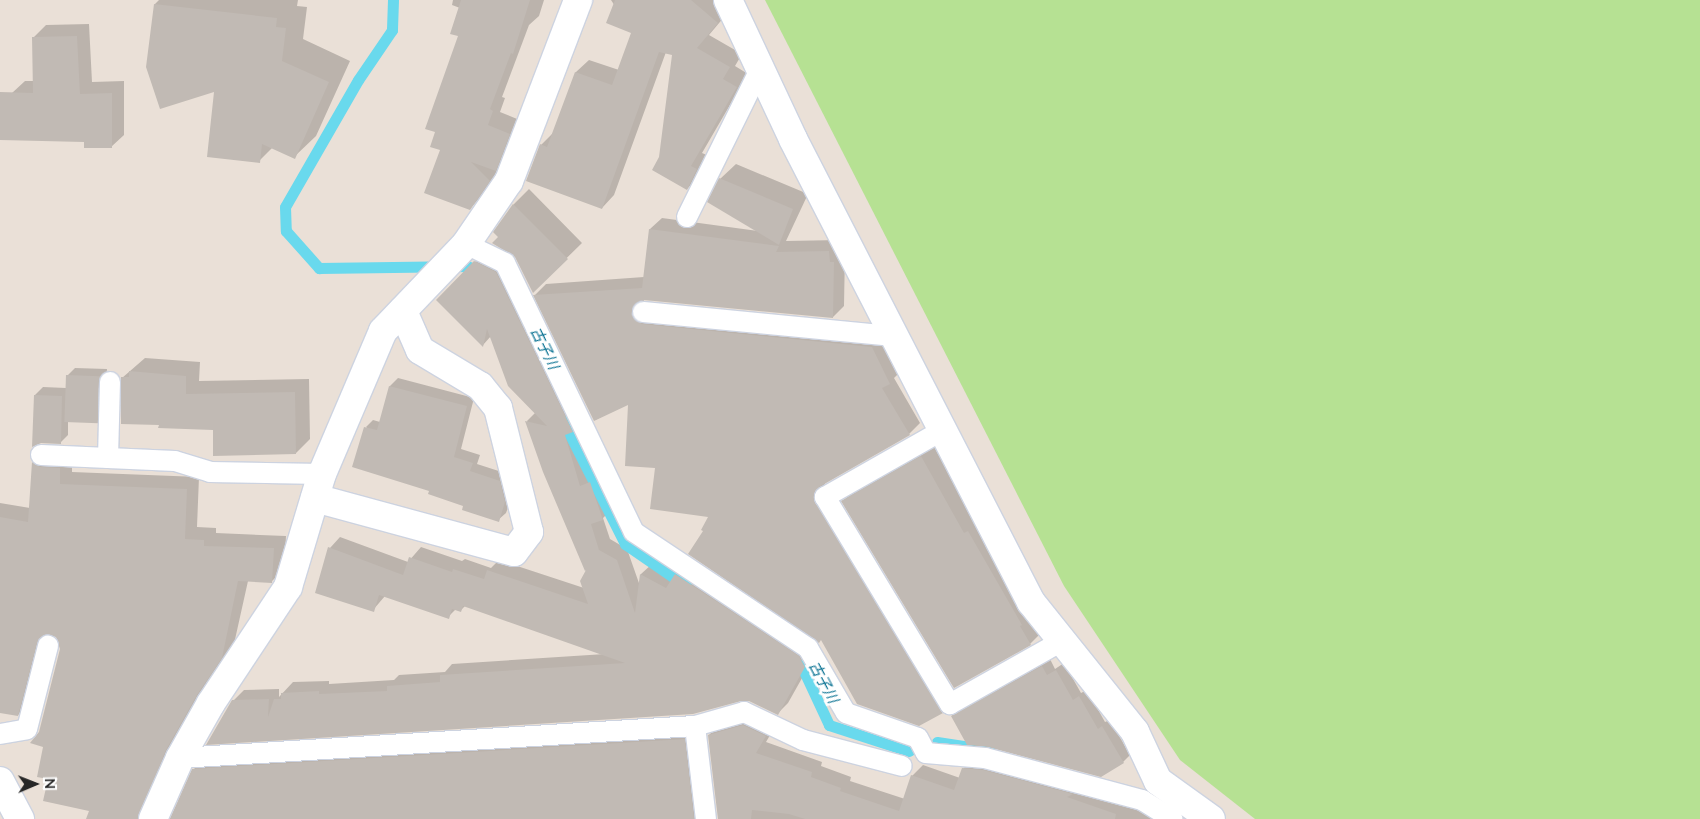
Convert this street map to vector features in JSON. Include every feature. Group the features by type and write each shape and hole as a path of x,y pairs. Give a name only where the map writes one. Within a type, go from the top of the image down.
{"street":[{"path":"153,819 180,758 211,703 288,586 318,486 383,331 466,244 508,181 578,0"},
{"path":"728,0 794,139 1031,602 1134,732 1158,781 1210,819"},
{"path":"318,486 514,552 529,532 498,408 480,386 420,350 402,311"},
{"path":"0,781 20,819"}],"lane":[{"path":"687,217 760,69"},
{"path":"466,244 505,263 634,532 808,648 846,713 918,738 926,753 985,758 1041,772 1142,800 1172,819"},
{"path":"643,312 894,336"},
{"path":"108,458 110,382"},
{"path":"943,430 825,497 950,704 1062,640"},
{"path":"41,455 175,461 210,472 318,486"},
{"path":"0,734 27,728 48,646"},
{"path":"180,758 695,726 744,712 803,740 902,766"},
{"path":"695,726 706,819"}],"green space":[{"path":"765,0 1700,0 1700,819 1255,819 1180,760 1064,586"}],"building":[{"path":"461,0 530,0 513,54 511,53 490,109 493,111 488,125 510,134 496,171 471,162 490,181 470,210 424,193 440,150 430,147 435,132 425,129 458,36 450,34"},
{"path":"615,0 691,0 718,23 697,48 730,67 723,79 737,87 691,166 697,169 687,190 652,170 659,157 672,55 659,52 602,209 526,181 540,144 547,147 575,72 612,85 631,33 606,23"},
{"path":"154,4 277,18 276,27 286,28 282,61 329,82 295,159 262,144 260,163 207,157 214,92 160,109 146,67"},
{"path":"77,36 80,94 112,93 112,148 84,148 84,142 0,140 0,92 33,93 32,37"},
{"path":"719,178 793,209 779,245 707,202"},
{"path":"513,204 568,259 533,293 515,257 492,243 498,237 493,232"},
{"path":"649,229 779,246 776,252 829,251 830,262 834,262 833,318 644,300 634,305 632,316 642,324 872,347 890,384 882,388 910,435 819,487 813,498 943,713 919,726 857,704 821,640 819,643 688,554 703,531 701,530 708,517 650,509 655,468 625,466 628,405 594,421 533,295 642,288"},
{"path":"474,261 496,272 573,432 565,435 580,486 590,482 603,520 591,524 599,550 617,560 635,613 640,574 666,588 675,574 799,656 805,667 778,715 749,701 741,701 693,714 206,745 232,700 269,699 268,717 274,699 281,699 281,693 319,691 319,694 387,691 387,686 440,682 440,675 625,663 463,606 461,612 452,609 449,619 379,595 374,612 315,593 328,547 403,575 409,557 452,572 453,569 484,579 487,570 588,604 580,581 586,570 543,472 525,421 547,426 508,386 487,329 483,347 436,300"},
{"path":"129,371 186,376 186,394 295,392 296,454 213,456 213,430 158,428 159,425 121,424 121,377 129,377"},
{"path":"66,375 100,376 98,423 64,422"},
{"path":"389,386 467,406 454,457 473,463 470,471 500,481 505,502 499,522 462,510 463,506 428,494 429,491 352,467 364,427 377,430"},
{"path":"34,395 62,396 61,444 41,443 32,447"},
{"path":"921,456 964,533 968,531 1022,625 1020,626 1031,645 954,688 841,501"},
{"path":"32,462 40,467 60,468 60,484 187,489 185,539 204,540 204,546 274,548 272,583 238,581 222,658 197,695 166,750 138,819 86,819 89,811 43,801 48,779 37,777 43,747 30,743 39,732 60,649 56,637 44,635 37,643 18,716 0,713 0,517 28,522"},
{"path":"1042,666 1047,675 1056,670 1073,700 1079,696 1098,729 1102,726 1124,763 1101,777 988,747 967,745 951,716"},
{"path":"743,725 766,736 756,753 812,772 811,777 841,788 840,791 899,811 911,775 954,790 962,768 983,770 1073,794 1067,797 1116,814 1115,819 805,819 789,814 752,810 751,819 718,819 708,735"},
{"path":"685,739 694,819 170,819 192,769"}],"waterway":[{"name":"古子川","path":"393,0 392,30 358,80 285,207 286,231 319,268 467,266 482,273"},
{"name":"古子川","path":"563,421 625,544 686,586"},
{"name":"古子川","path":"793,661 802,667 829,725 909,751"},
{"name":"古子川","path":"937,742 989,750"}]}
